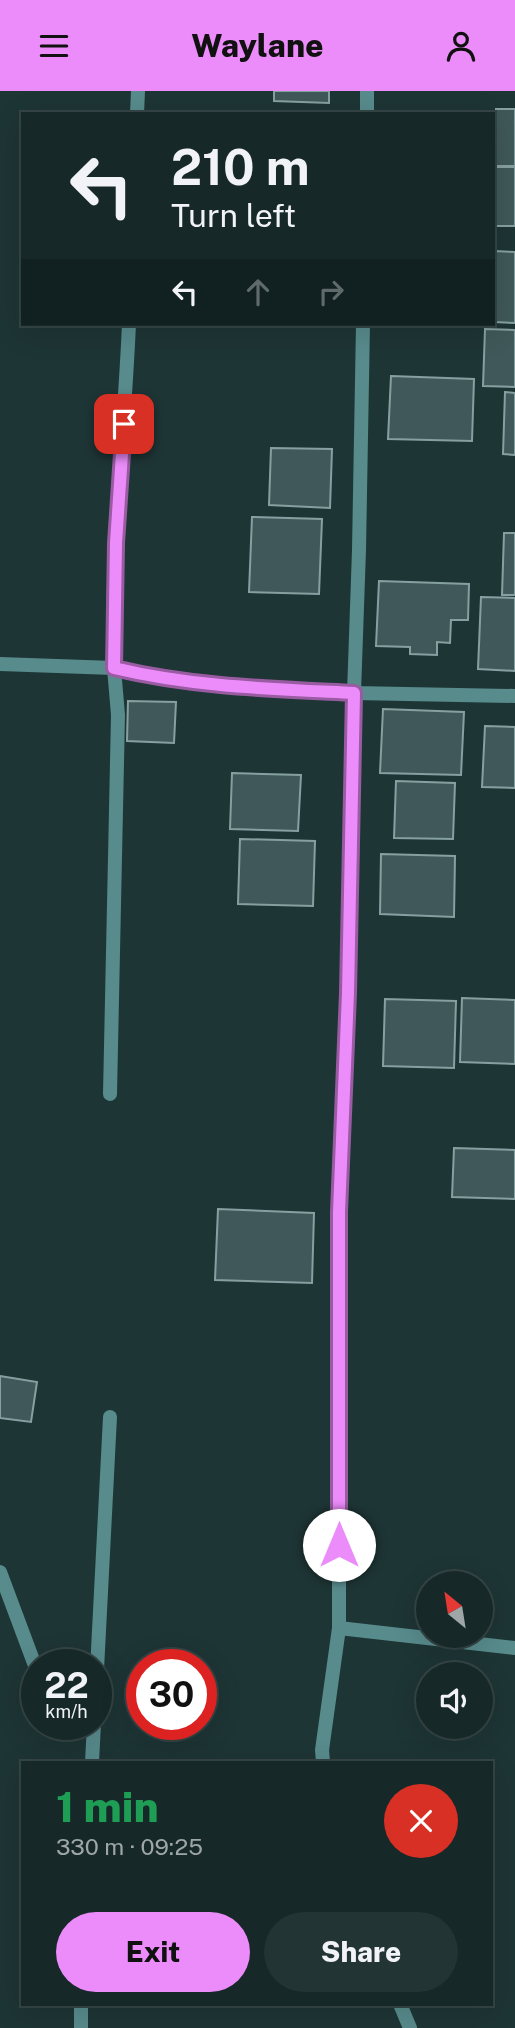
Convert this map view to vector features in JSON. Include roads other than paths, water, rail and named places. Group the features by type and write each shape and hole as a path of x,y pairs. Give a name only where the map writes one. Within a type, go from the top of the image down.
{"street":[{"path":"137,112 138,91"},
{"path":"367,91 367,112"},
{"path":"110,1094 118,715 114,668 116,543 129,326"},
{"path":"323,1761 322,1750 339,1628 339,1212 348,993 363,326"},
{"path":"0,664 114,668 147,676 230,687 515,696"},
{"path":"98,1649 110,1417"},
{"path":"0,1572 29,1649"},
{"path":"339,1628 515,1648"},
{"path":"93,1761 94,1740"},
{"path":"81,2006 81,2028"},
{"path":"401,2006 410,2028"}]}
